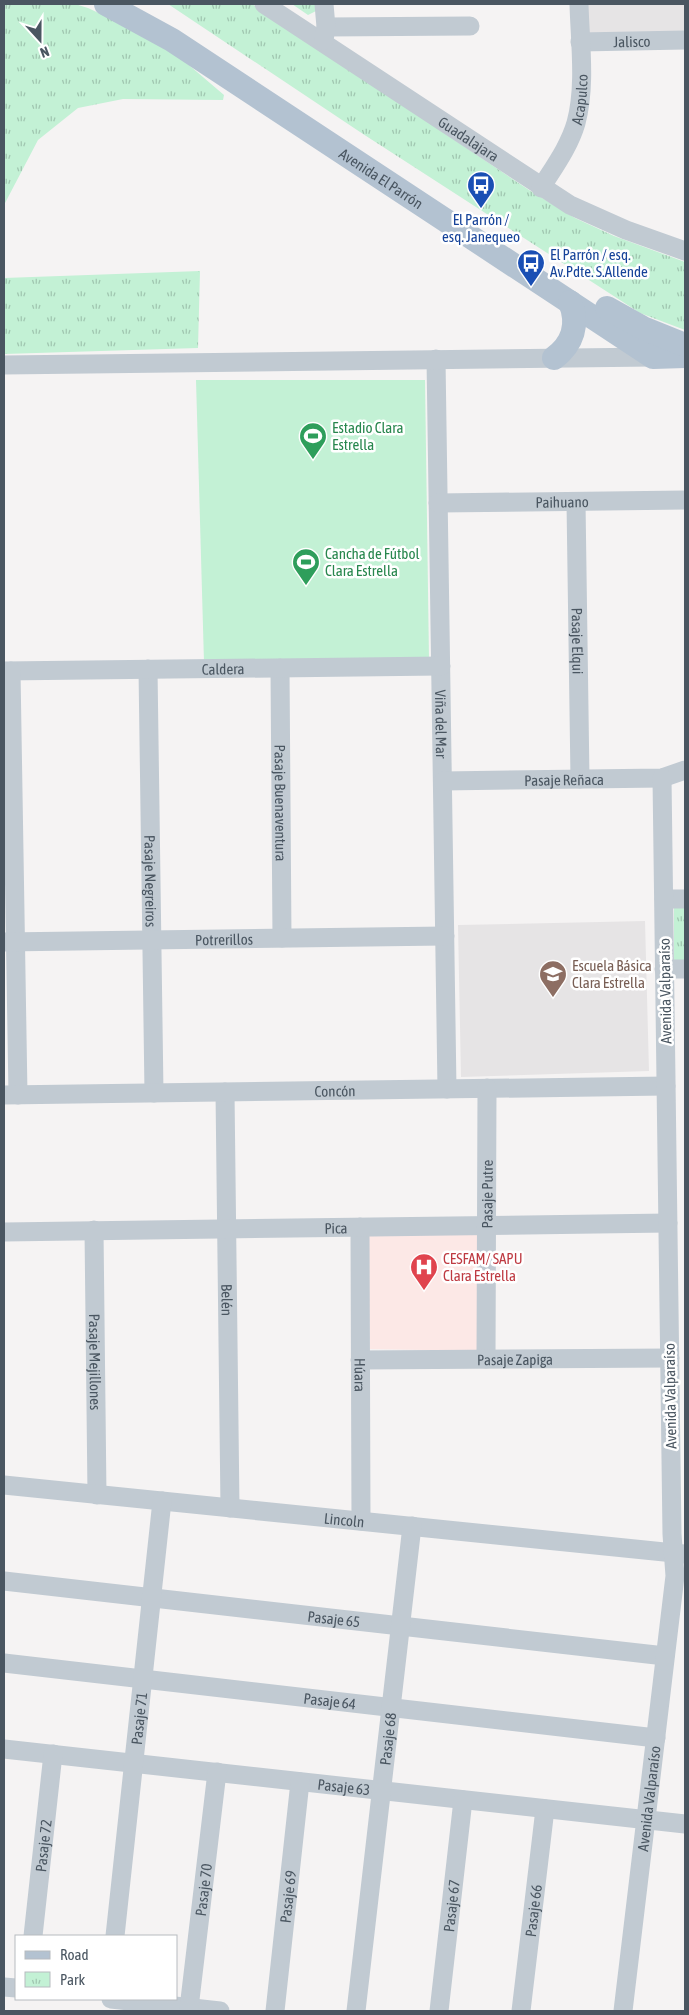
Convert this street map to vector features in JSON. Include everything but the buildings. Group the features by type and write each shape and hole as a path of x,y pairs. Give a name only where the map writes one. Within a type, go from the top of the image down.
{"main road":[{"name":"Avenida El Parrón","path":"106,4 172,40 653,357"},
{"name":"Avenida El Parrón","path":"141,4 179,26 610,310 643,328 685,345"},
{"path":"554,358 566,348 573,335 575,317 570,302"},
{"path":"653,357 685,356"}],"street":[{"name":"Guadalajara","path":"264,4 325,35 541,188 593,216 685,251"},
{"path":"324,4 325,35 470,26"},
{"name":"Acapulco","path":"541,188 566,146 575,124 580,99 579,4"},
{"name":"Jalisco","path":"580,42 685,40"},
{"path":"4,365 653,357"},
{"name":"Viña del Mar","path":"436,359 447,1089"},
{"name":"Paihuano","path":"438,503 685,500"},
{"name":"Pasaje Elqui","path":"576,502 580,779"},
{"name":"Caldera","path":"7,671 441,666"},
{"name":"Pasaje Buenaventura","path":"280,668 282,938"},
{"name":"Pasaje Negreiros","path":"148,669 154,1093"},
{"path":"7,671 11,1095"},
{"name":"Pasaje Reñaca","path":"442,781 662,778 685,770"},
{"name":"Avenida Valparaíso","path":"623,2011 679,1553 670,1358 674,1231 666,1086 662,778"},
{"path":"664,899 685,898"},
{"name":"Potrerillos","path":"9,942 445,936"},
{"path":"664,969 685,968"},
{"name":"Concón","path":"11,1095 666,1086"},
{"name":"Pasaje Putre","path":"486,1359 487,1088"},
{"name":"Belén","path":"226,1092 230,1508"},
{"name":"Pica","path":"4,1232 487,1225 674,1231"},
{"name":"Húara","path":"360,1227 361,1521"},
{"name":"Pasaje Mejillones","path":"94,1230 97,1495"},
{"name":"Pasaje Zapiga","path":"360,1360 670,1358"},
{"name":"Lincoln","path":"4,1485 679,1553"},
{"name":"Pasaje 71","path":"115,1935 162,1501"},
{"name":"Pasaje 68","path":"356,2011 412,1526"},
{"name":"Pasaje 65","path":"4,1581 666,1656"},
{"name":"Pasaje 64","path":"4,1663 656,1738"},
{"name":"Pasaje 63","path":"4,1749 685,1824"},
{"name":"Pasaje 72","path":"33,1935 53,1754"},
{"name":"Pasaje 70","path":"189,2008 217,1772"},
{"name":"Pasaje 69","path":"275,2011 300,1782"},
{"name":"Pasaje 67","path":"439,2011 463,1800"},
{"name":"Pasaje 66","path":"521,2011 545,1809"},
{"path":"120,2000 220,2011"}],"shaded area":[{"path":"587,4 685,4 685,35 588,36"},
{"name":"Escuela Básica Clara Estrella","path":"645,921 649,1071 461,1077 458,925"},
{"name":"CESFAM/ SAPU Clara Estrella","path":"479,1232 479,1351 370,1349 367,1233"}],"green space":[{"path":"4,4 75,4 88,8 137,31 183,60 224,95 223,100 123,99 78,108 38,140 4,205"},
{"path":"168,4 252,4 529,190 575,218 614,236 685,262 685,330 640,313 363,134"},
{"path":"292,4 318,4 318,10 308,15"},
{"path":"200,271 198,348 4,354 4,278"},
{"name":"Estadio Clara Estrella","path":"196,380 425,380 429,659 204,662"},
{"path":"674,904 685,904 685,960 674,960"}],"place":[{"name":"El Parrón / esq. Janequeo","path":"481,209"},
{"name":"El Parrón / esq. Av.Pdte. S.Allende","path":"531,287"},
{"name":"Estadio Clara Estrella","path":"313,460"},
{"name":"Cancha de Fútbol Clara Estrella","path":"306,586"},
{"name":"Escuela Básica Clara Estrella","path":"553,998"},
{"name":"CESFAM/ SAPU Clara Estrella","path":"424,1291"}]}
